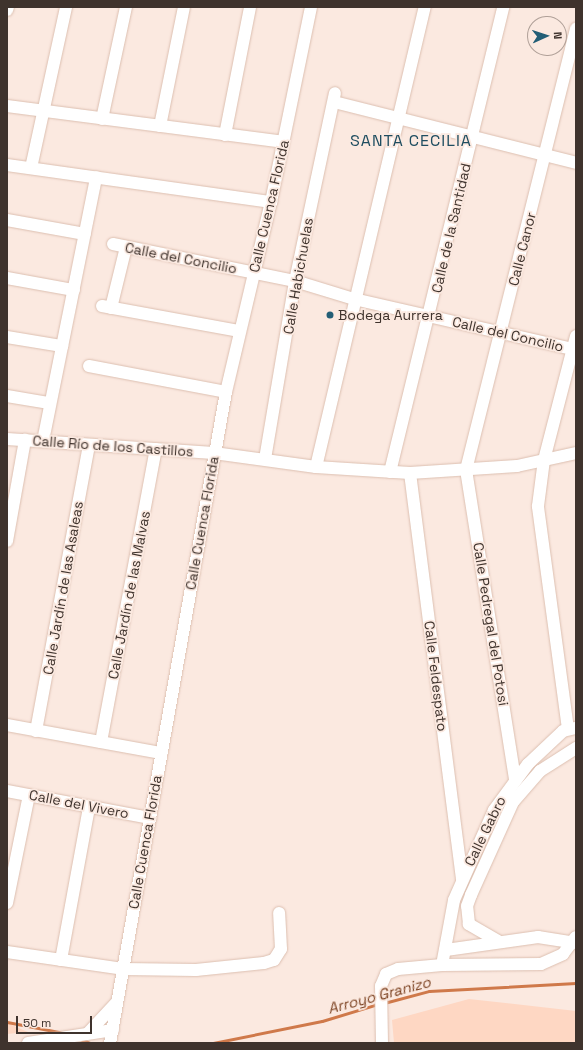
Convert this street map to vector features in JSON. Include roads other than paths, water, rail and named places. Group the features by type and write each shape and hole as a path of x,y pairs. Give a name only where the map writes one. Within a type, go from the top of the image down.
{"street":[{"path":"31,168 42,111 66,7"},
{"path":"102,119 126,7"},
{"path":"160,126 184,7"},
{"path":"225,136 250,7"},
{"name":"Calle Cuenca Florida","path":"111,1038 214,453 226,392 271,202 311,7"},
{"path":"316,467 354,299 425,7"},
{"name":"Calle de la Santidad","path":"390,472 430,316 503,7"},
{"name":"Calle Canor","path":"466,470 576,29"},
{"name":"Calle Habichuelas","path":"265,459 295,281 335,97 397,118"},
{"path":"7,106 225,136 284,142"},
{"path":"397,118 576,163"},
{"path":"7,165 271,202"},
{"path":"43,441 49,403 74,290 96,177"},
{"path":"7,220 85,234"},
{"name":"Calle del Concilio","path":"113,244 295,281 354,299 501,334 574,349"},
{"path":"126,247 107,307 240,331"},
{"path":"7,278 74,290"},
{"path":"572,728 540,530 538,506 544,460 574,349 576,336"},
{"path":"7,337 62,346"},
{"path":"89,366 226,392"},
{"path":"7,396 49,403"},
{"name":"Calle Río de los Castillos","path":"7,439 89,446 214,453 316,467 410,473 466,470 544,460 576,453"},
{"path":"7,541 25,440"},
{"name":"Calle Jardín de las Asaleas","path":"36,731 89,446"},
{"name":"Calle Jardín de las Malvas","path":"101,742 156,449"},
{"name":"Calle Pedregal del Potosi","path":"466,470 515,779"},
{"name":"Calle Feldespato","path":"410,473 462,880"},
{"path":"7,725 161,753"},
{"name":"Calle Gabro","path":"442,965 446,950 454,900 494,810 515,779 572,728"},
{"name":"Calle Gabro","path":"498,941 469,924 467,906 471,895 513,802 540,771 576,748"},
{"name":"Calle del Vivero","path":"7,791 150,818"},
{"path":"7,902 29,795"},
{"path":"61,960 89,807"},
{"path":"7,952 123,969 196,970 274,960 281,949 279,913"},
{"path":"446,950 498,941 538,937 575,941"},
{"path":"382,1043 381,986 383,977 393,971 442,965 541,964 555,960 575,941"},
{"path":"84,1033 118,1002"},
{"path":"28,1043 84,1033 111,1038"}],"waterway":[{"name":"Arroyo Granizo","path":"384,1003 429,991 576,983"},
{"name":"Arroyo Granizo","path":"213,1043 322,1021 378,1004"},
{"name":"Arroyo Granizo","path":"7,1022 64,1033"},
{"name":"Arroyo Granizo","path":"80,1039 90,1043"}],"place":[{"name":"Bodega Aurrera","path":"330,315"}],"district":[{"name":"SANTA CECILIA","path":"411,141"}]}
